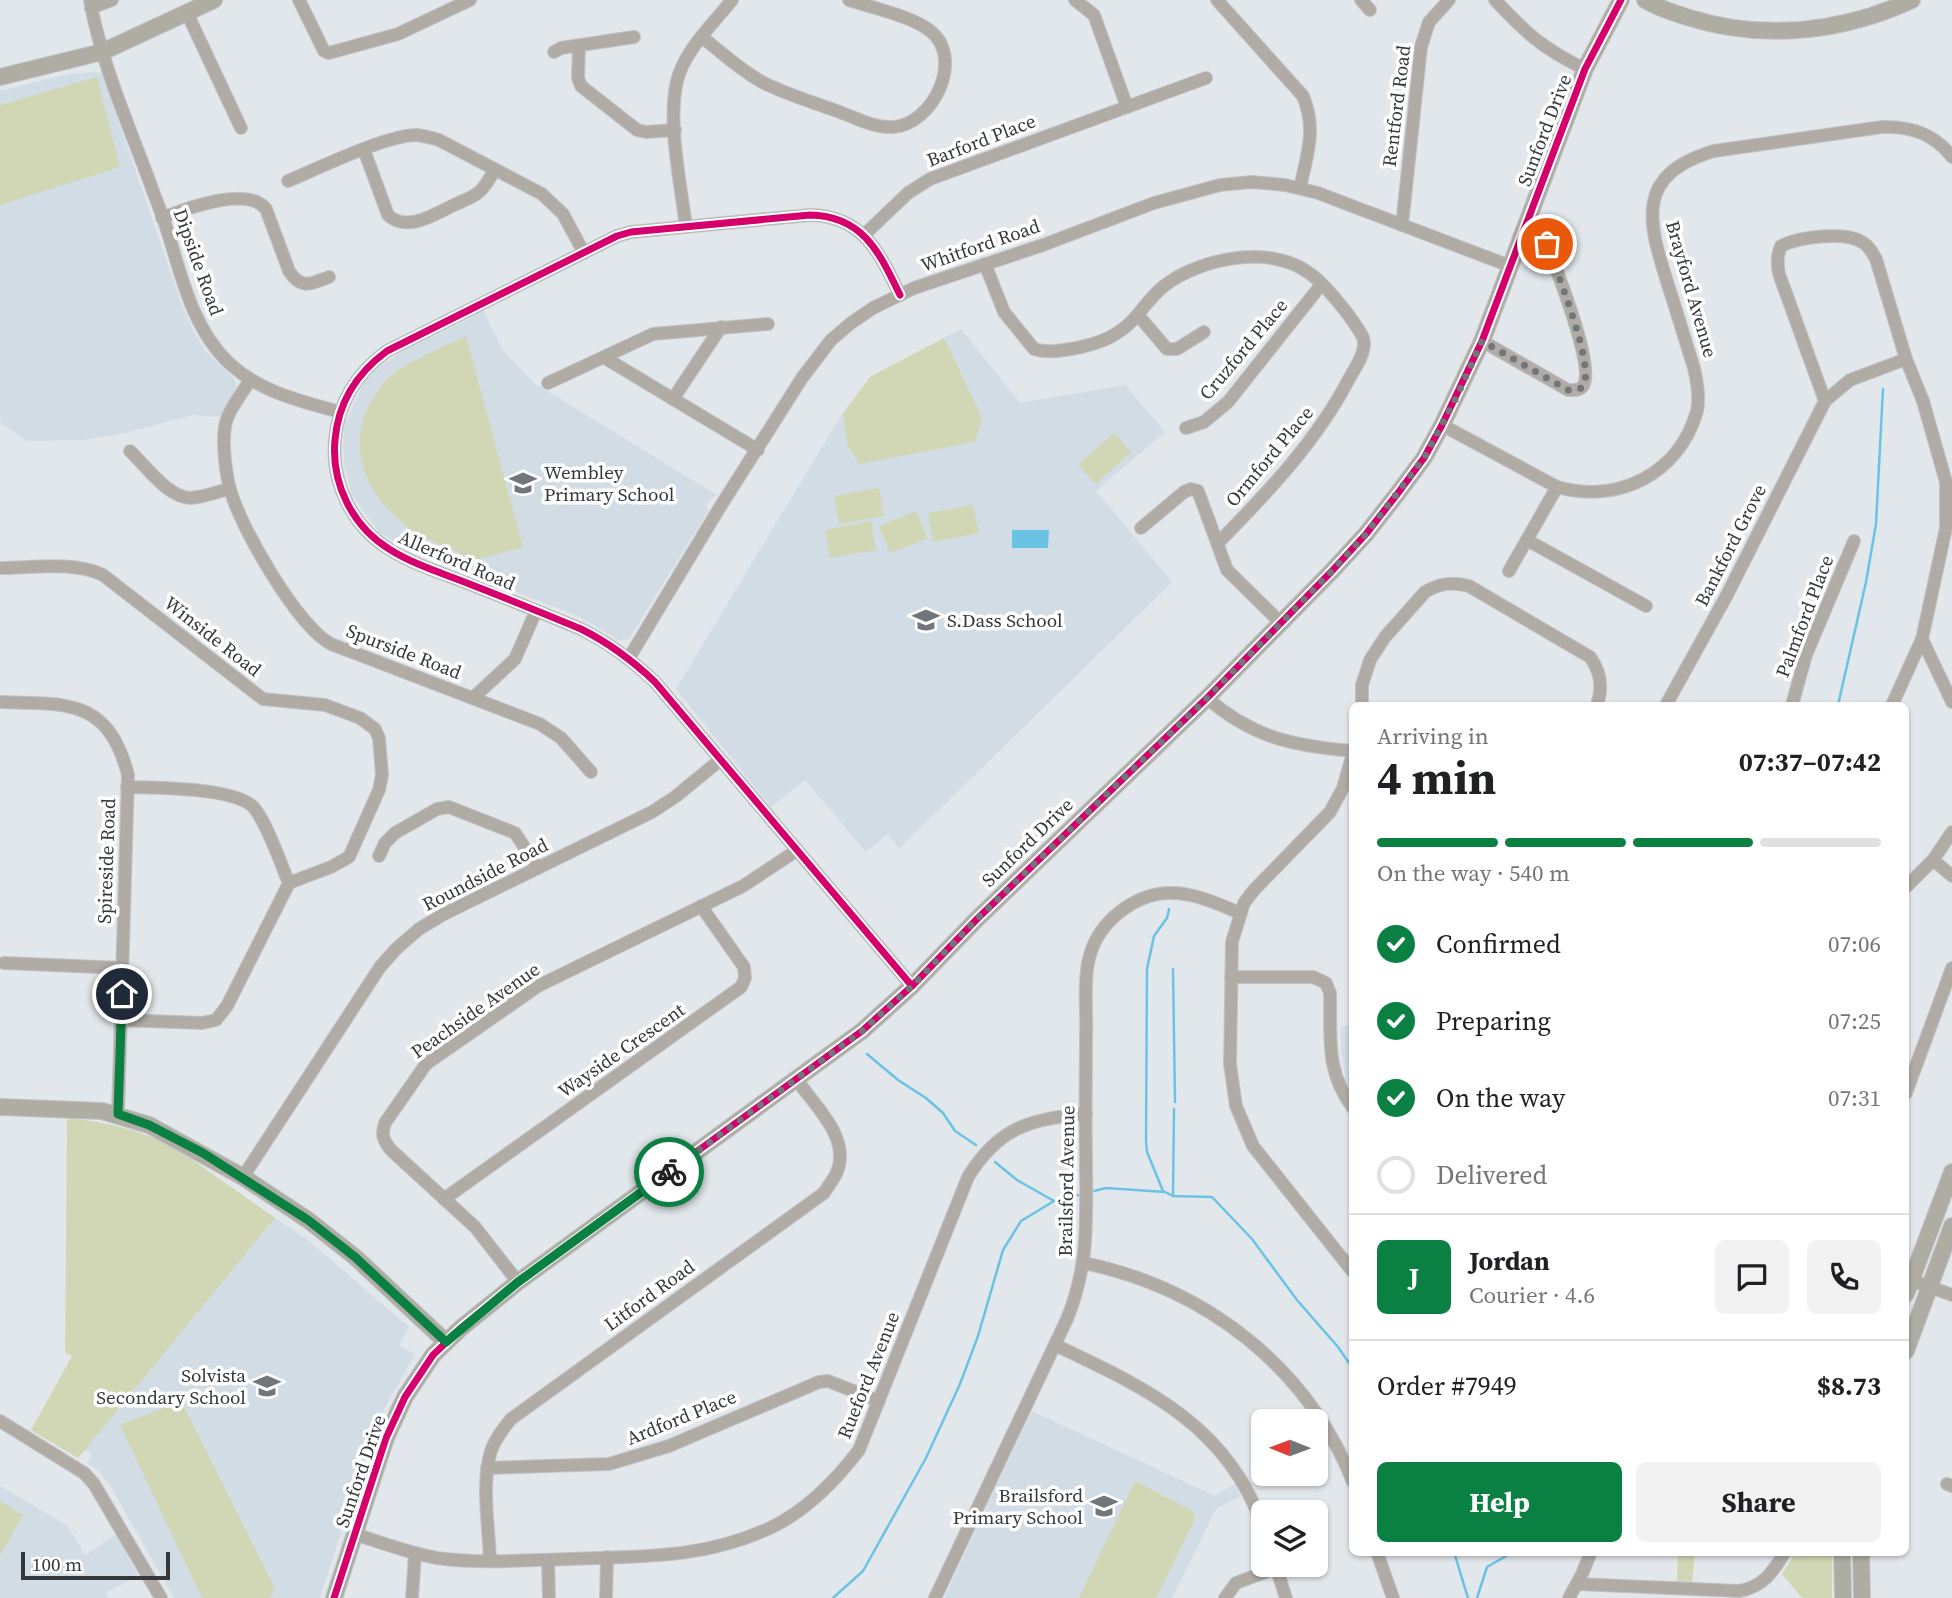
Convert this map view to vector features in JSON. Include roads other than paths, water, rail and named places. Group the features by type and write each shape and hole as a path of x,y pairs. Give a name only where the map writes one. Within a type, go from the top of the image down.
{"street":[{"path":"90,4 113,0"},
{"path":"0,77 102,52 214,0"},
{"path":"299,0 324,51 329,52 398,34 470,0"},
{"path":"686,227 675,131 677,79 702,37 732,0"},
{"path":"702,37 745,71 777,89 884,127 904,126 924,112 935,98 942,82 944,53 929,29 849,0"},
{"path":"1075,0 1094,15 1127,107"},
{"path":"1217,0 1303,96 1312,132 1300,188"},
{"path":"1361,0 1370,10"},
{"name":"Rentford Road","path":"1402,225 1422,47 1429,22 1449,0"},
{"path":"1495,0 1535,41 1559,57 1585,69"},
{"name":"Sunford Drive","path":"334,1598 386,1438 422,1369 446,1342 518,1282 862,1031 912,986 977,919 1207,698 1366,534 1424,458 1442,425 1482,341 1585,69 1621,0"},
{"path":"1645,0 1674,13 1743,30 1801,31 1861,20 1912,0"},
{"name":"Dipside Road","path":"90,4 102,52 185,289 204,331 219,353 250,380 277,394 340,412"},
{"path":"187,13 241,128"},
{"path":"558,50 630,39"},
{"path":"579,46 578,78 581,86 637,130 675,131"},
{"name":"Barford Place","path":"864,235 908,193 930,179 1206,78"},
{"name":"Brayford Avenue","path":"1442,425 1557,487 1577,493 1599,493 1643,481 1662,468 1676,453 1697,410 1698,387 1694,368 1653,236 1651,208 1669,172 1692,158 1714,151 1882,127 1908,127 1923,133 1940,143 1952,157"},
{"path":"288,181 363,150 404,137 427,137 530,186 551,201 563,214 584,253"},
{"path":"363,150 388,215 404,223 426,218 477,194 495,170"},
{"name":"Whitford Road","path":"629,658 802,378 831,341 873,308 914,288 1043,245 1154,203 1200,190 1252,182 1318,193 1510,266"},
{"path":"162,218 206,202 260,202 267,209 289,271 295,279 301,284 310,284 330,277"},
{"name":"Allerford Road","path":"900,295 882,258 864,235 837,218 821,215 631,232 387,351 357,379 340,412 334,442 338,479 347,503 369,533 399,555 581,629 629,658 655,682 912,986"},
{"path":"1825,401 1779,274 1778,253 1781,246 1793,241 1852,237 1871,249 1881,272 1946,482 1946,528 1922,639 1893,702"},
{"path":"1482,341 1568,390 1577,390 1583,386 1586,378 1584,353 1547,244"},
{"name":"Ormford Place","path":"985,264 1004,312 1034,349 1041,351 1066,350 1107,340 1117,335 1138,315 1150,298 1176,277 1194,268 1225,259 1269,259 1288,263 1311,274 1321,285 1360,332 1364,340 1359,360 1330,415 1297,457 1218,543"},
{"name":"Cruzford Place","path":"1186,428 1204,422 1227,402 1321,285"},
{"path":"1138,315 1167,349 1177,349 1204,332"},
{"path":"548,383 653,334 768,324"},
{"path":"673,399 721,327"},
{"path":"605,358 758,450"},
{"name":"Bankford Grove","path":"1668,702 1727,594 1825,401 1850,380 1906,359"},
{"name":"Spurside Road","path":"250,380 225,427 229,489 251,539 284,591 322,639 550,729 591,772"},
{"path":"130,451 164,485 181,497 194,498 229,489"},
{"path":"1509,571 1557,487"},
{"name":"Ormford Place","path":"1141,528 1184,492 1195,489 1201,495 1230,576 1281,623"},
{"path":"1527,540 1646,606"},
{"name":"Palmford Place","path":"1793,702 1805,655 1854,541"},
{"name":"Winside Road","path":"0,568 77,568 103,575 263,699 325,705 360,718 375,729 379,738 382,775 379,790 349,857 289,883"},
{"path":"1362,702 1365,671 1385,637 1425,592 1433,587 1451,583 1469,586 1590,657 1600,674 1598,702"},
{"name":"Spurside Road","path":"473,698 515,659 537,611"},
{"path":"1922,639 1952,702"},
{"path":"1207,698 1230,716 1266,736 1309,747 1349,752"},
{"name":"Spireside Road","path":"0,702 59,704 86,711 108,729 123,757 128,775 118,1114"},
{"name":"Roundside Road","path":"243,1177 363,990 396,949 419,929 444,914 652,812 676,797 720,760"},
{"path":"1349,766 1343,788 1330,812 1254,890 1240,913 1232,942 1231,977 1231,1081 1242,1121 1253,1146 1349,1267"},
{"path":"121,1020 202,1023 216,1020 227,1006 289,883 257,811 247,802 203,791 127,787"},
{"path":"379,856 385,843 395,833 437,809 449,807 515,833 538,868"},
{"path":"1909,884 1933,860 1952,832"},
{"name":"Peachside Avenue","path":"518,1282 475,1227 391,1150 384,1141 384,1123 417,1074 438,1055 538,986 743,886 796,850"},
{"path":"1933,860 1952,876"},
{"name":"Brailsford Avenue","path":"935,1598 1055,1345 1074,1302 1084,1263 1089,956 1109,922 1128,905 1151,896 1168,893 1204,899 1240,913"},
{"name":"Wayside Crescent","path":"444,1199 741,987 745,978 744,967 701,906"},
{"path":"4,964 123,968"},
{"path":"1909,1085 1952,968"},
{"path":"1231,977 1313,976 1326,983 1329,993 1334,1074 1340,1090 1349,1102"},
{"name":"Litford Road","path":"490,1561 487,1468 495,1441 511,1419 824,1194 838,1170 841,1149 836,1135 797,1080"},
{"path":"0,1107 68,1108 118,1114 149,1125 243,1177 308,1220 355,1257 446,1342"},
{"name":"Rueford Avenue","path":"355,1534 415,1554 439,1558 548,1560 679,1555 712,1549 774,1526 797,1511 842,1472 859,1450 968,1177 987,1149 1020,1127 1039,1120 1086,1114"},
{"path":"1909,1284 1952,1172"},
{"path":"1909,1343 1952,1226"},
{"path":"1084,1263 1129,1274 1171,1290 1211,1312 1248,1338 1281,1370 1309,1403 1333,1440 1349,1474"},
{"path":"1909,1287 1929,1287 1952,1295"},
{"path":"1055,1345 1131,1381 1193,1423 1217,1447 1251,1500"},
{"name":"Ardford Place","path":"487,1468 609,1464 669,1446 818,1381 828,1381 879,1401"},
{"path":"0,1421 83,1473 94,1484 161,1598"},
{"path":"412,1598 415,1554"},
{"path":"1378,1556 1392,1598"},
{"path":"1569,1598 1589,1556"},
{"path":"1577,1584 1655,1593 1725,1595 1754,1588 1768,1577 1782,1556"},
{"path":"1843,1556 1843,1598"},
{"path":"1861,1556 1862,1598"},
{"path":"606,1598 607,1558"},
{"path":"548,1560 549,1598"},
{"path":"1225,1598 1236,1583 1251,1576"},
{"path":"1279,1577 1286,1598"}],"water":[{"path":"1012,530 1049,530 1048,548 1012,548"}],"waterway":[{"path":"1839,702 1866,582 1876,524 1883,389"},
{"path":"1163,1191 1147,1152 1146,1141 1147,969 1154,936 1167,918 1169,909"},
{"path":"1173,969 1175,1102"},
{"path":"867,1054 898,1080 926,1098 943,1113 955,1131 976,1145"},
{"path":"1173,1196 1174,1109"},
{"path":"995,1162 1017,1180 1054,1201 1078,1195"},
{"path":"1094,1191 1106,1188 1165,1192 1173,1196 1212,1197 1252,1239 1297,1300 1349,1363"},
{"path":"833,1598 863,1571 926,1458 960,1384 978,1336 1003,1250 1021,1221 1054,1201"},
{"path":"1455,1556 1468,1598"},
{"path":"1477,1598 1487,1567 1506,1556"}],"place":[{"name":"Wembley Primary School","path":"523,483"},
{"name":"S.Dass School","path":"926,620"},
{"name":"Solvista Secondary School","path":"267,1386"},
{"name":"Brailsford Primary School","path":"1104,1506"}]}
